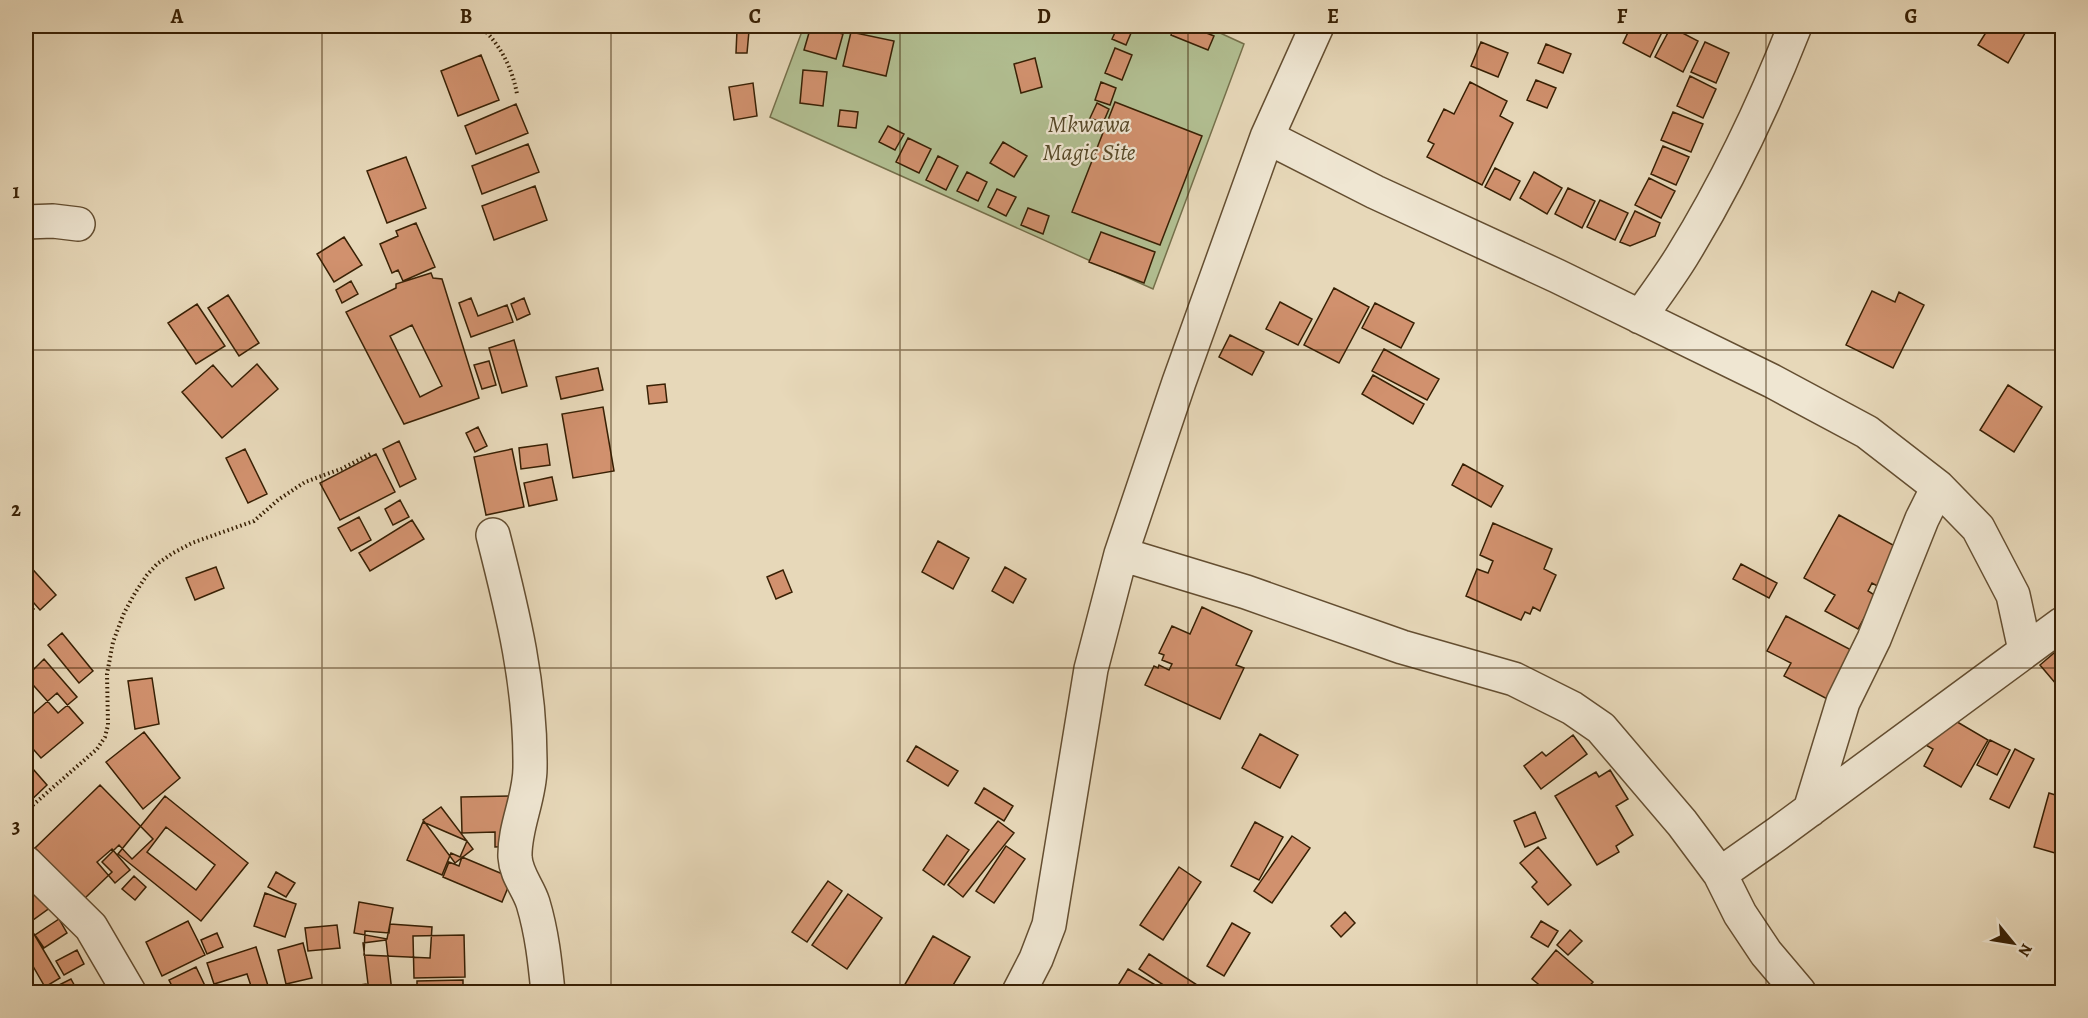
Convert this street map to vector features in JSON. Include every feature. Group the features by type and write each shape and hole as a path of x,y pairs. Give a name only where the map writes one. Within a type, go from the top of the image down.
{"street":[{"path":"1019,993 1036,959 1049,925 1090,669 1120,554 1186,361 1268,137 1317,26"},
{"path":"1640,317 1680,259 1720,190 1765,99 1795,26"},
{"path":"1268,137 1375,192 1772,381 1868,432 1938,488 1978,528 2013,595 2025,650"},
{"path":"26,222 53,221 78,224"},
{"path":"1810,810 1843,702 1874,639 1922,519 1938,488"},
{"path":"493,535 521,648 528,718 530,770 525,807 517,835 515,858 518,873 531,897 541,930 548,993"},
{"path":"1120,554 1246,592 1402,647 1514,679 1572,708 1601,728 1682,823 1720,874 1740,914 1766,953 1799,993"},
{"path":"1720,874 2062,624"},
{"path":"26,863 91,927 129,993"}],"path":[{"path":"480,26 490,35 509,63 517,94"},
{"path":"26,811 97,748 105,737 109,710 107,674 113,642 135,593 157,564 192,543 254,521 278,500 305,482 341,469 372,453"}],"green space":[{"name":"Mkwawa Magic Site","path":"804,26 1205,26 1244,44 1153,289 770,117"}],"building":[{"path":"811,26 843,34 836,59 804,50"},
{"path":"1093,26 1113,26 1109,33"},
{"path":"1118,26 1134,26 1126,45 1112,39"},
{"path":"1175,26 1189,26 1214,36 1208,50 1171,35"},
{"path":"1631,26 1664,28 1650,57 1623,43"},
{"path":"1990,26 2029,26 2008,63 1978,45"},
{"path":"1671,27 1698,41 1683,72 1655,57"},
{"path":"737,30 749,31 747,53 736,53"},
{"path":"851,32 894,41 886,76 843,66"},
{"path":"1481,42 1508,53 1498,77 1471,66"},
{"path":"1705,42 1729,53 1716,83 1691,72"},
{"path":"1546,44 1571,54 1563,73 1538,63"},
{"path":"1115,48 1132,55 1122,80 1105,73"},
{"path":"481,55 499,100 458,116 441,71"},
{"path":"1035,58 1042,87 1021,93 1014,64"},
{"path":"803,70 827,72 823,106 800,103"},
{"path":"1690,76 1716,89 1703,118 1677,106"},
{"path":"1536,80 1556,88 1547,108 1527,100"},
{"path":"1101,82 1116,88 1110,105 1095,100"},
{"path":"1470,82 1507,101 1500,116 1513,123 1482,185 1427,157 1434,144 1428,141 1444,109 1454,114"},
{"path":"753,83 757,116 734,120 729,87"},
{"path":"1115,102 1202,136 1160,245 1072,212"},
{"path":"1097,103 1109,109 1103,123 1090,118"},
{"path":"516,104 528,133 476,154 465,126"},
{"path":"840,110 858,112 856,128 838,126"},
{"path":"1673,112 1703,124 1691,152 1661,140"},
{"path":"888,126 904,134 895,150 879,142"},
{"path":"908,138 931,149 919,173 896,162"},
{"path":"1003,142 1027,156 1014,177 990,163"},
{"path":"528,144 539,172 482,194 472,166"},
{"path":"1663,146 1689,157 1676,185 1651,174"},
{"path":"938,156 958,166 946,190 926,180"},
{"path":"406,157 426,208 387,223 367,171"},
{"path":"1495,168 1520,181 1510,200 1485,187"},
{"path":"967,172 987,182 978,201 957,191"},
{"path":"1534,172 1562,188 1547,214 1520,198"},
{"path":"1649,178 1675,191 1661,218 1635,205"},
{"path":"535,186 547,220 494,240 482,206"},
{"path":"1568,188 1595,201 1582,228 1555,214"},
{"path":"997,189 1016,197 1006,216 988,207"},
{"path":"1600,200 1628,213 1615,240 1587,227"},
{"path":"1028,208 1049,216 1043,234 1021,225"},
{"path":"1635,211 1660,223 1655,236 1630,246 1620,242"},
{"path":"416,223 435,267 403,281 398,270 392,273 380,244 398,236 396,231"},
{"path":"1101,232 1155,252 1144,283 1089,262"},
{"path":"344,237 362,265 334,282 317,254"},
{"path":"431,273 433,278 442,279 479,398 404,424 346,312 396,288 396,284","holes":["412,325 442,386 420,397 390,336"]},
{"path":"351,281 358,294 342,303 336,290"},
{"path":"1334,288 1369,307 1339,363 1304,345"},
{"path":"1872,291 1895,302 1899,292 1924,305 1893,368 1846,345"},
{"path":"228,295 259,343 239,356 208,308"},
{"path":"471,298 478,316 507,305 513,322 471,337 459,303"},
{"path":"524,298 530,314 517,320 511,304"},
{"path":"1280,302 1312,319 1298,345 1266,329"},
{"path":"1375,303 1414,323 1401,348 1362,328"},
{"path":"197,304 225,346 196,364 168,323"},
{"path":"1230,335 1264,352 1252,375 1219,357"},
{"path":"514,340 527,386 502,393 489,348"},
{"path":"1384,349 1439,379 1427,400 1372,371"},
{"path":"489,361 496,385 482,389 474,365"},
{"path":"257,364 278,389 222,438 182,392 213,365 232,387"},
{"path":"598,368 603,390 561,399 556,377"},
{"path":"1373,375 1424,404 1413,424 1362,394"},
{"path":"665,384 667,402 649,404 647,386"},
{"path":"2008,385 2042,407 2014,452 1980,430"},
{"path":"603,407 614,471 573,478 562,414"},
{"path":"478,427 487,446 475,452 466,433"},
{"path":"399,441 416,479 400,487 383,449"},
{"path":"547,444 550,465 521,469 519,448"},
{"path":"245,449 267,494 248,503 226,458"},
{"path":"512,449 524,507 486,515 474,457"},
{"path":"376,454 395,492 340,520 320,483"},
{"path":"1463,464 1503,486 1491,507 1452,485"},
{"path":"552,477 557,500 529,506 524,483"},
{"path":"400,500 409,517 393,525 385,509"},
{"path":"1839,515 1902,550 1881,588 1872,583 1868,591 1876,596 1858,629 1825,611 1835,595 1804,578"},
{"path":"359,517 371,540 351,551 338,528"},
{"path":"412,520 424,539 370,571 359,553"},
{"path":"1493,523 1552,549 1544,569 1556,575 1540,611 1533,607 1530,614 1525,612 1521,620 1466,596 1477,569 1488,573 1493,561 1480,555"},
{"path":"938,541 969,558 953,589 922,572"},
{"path":"26,562 56,595 40,610 26,594"},
{"path":"1741,564 1777,583 1769,598 1733,579"},
{"path":"216,567 224,588 195,600 186,578"},
{"path":"1005,567 1026,579 1013,603 992,591"},
{"path":"783,570 792,592 776,599 767,577"},
{"path":"26,600 34,609 26,617"},
{"path":"1202,607 1252,631 1236,665 1244,668 1220,719 1145,685 1154,666 1158,668 1159,665 1169,670 1172,664 1162,660 1164,655 1159,653 1172,626 1190,634"},
{"path":"1786,616 1857,653 1831,701 1784,676 1791,663 1767,651"},
{"path":"62,633 93,671 79,683 48,645"},
{"path":"2061,647 2062,649 2062,691 2040,665"},
{"path":"44,659 77,697 58,713 26,677"},
{"path":"152,678 159,724 135,729 128,681"},
{"path":"57,693 83,723 41,758 26,741 26,720"},
{"path":"1942,713 1988,740 1961,787 1924,766 1933,749 1924,744"},
{"path":"144,732 180,778 143,809 106,762"},
{"path":"1260,734 1298,755 1280,788 1242,768"},
{"path":"1573,735 1587,754 1541,789 1524,766 1542,752 1546,756"},
{"path":"1990,740 2010,750 1997,775 1977,765"},
{"path":"916,746 958,771 948,786 907,761"},
{"path":"2015,749 2034,759 2009,808 1990,799"},
{"path":"26,761 47,785 26,805"},
{"path":"1610,770 1628,799 1616,806 1633,835 1616,846 1619,852 1597,865 1555,796 1596,772 1599,777"},
{"path":"100,785 153,839 132,859 119,845 102,862 112,872 84,899 35,848"},
{"path":"984,788 1013,806 1004,821 975,803"},
{"path":"2049,793 2062,797 2062,855 2034,847"},
{"path":"165,796 248,863 201,921 118,854","holes":["166,827 215,865 196,890 147,852"]},
{"path":"514,796 515,846 495,847 495,832 462,833 461,797"},
{"path":"441,807 473,849 455,863 423,820"},
{"path":"1535,812 1546,838 1525,847 1514,821"},
{"path":"998,821 1014,833 963,897 948,885"},
{"path":"423,822 467,841 460,857 451,853 442,875 407,860"},
{"path":"1255,822 1283,837 1259,880 1231,866"},
{"path":"947,835 969,850 944,885 923,870"},
{"path":"1292,836 1310,848 1272,903 1254,891"},
{"path":"1006,846 1025,859 994,903 976,891"},
{"path":"1538,847 1571,885 1548,905 1532,887 1537,882 1520,863"},
{"path":"112,849 130,870 115,883 97,862"},
{"path":"462,857 512,878 502,902 443,877 449,862 459,866"},
{"path":"1179,867 1201,882 1163,940 1140,925"},
{"path":"276,872 295,883 286,897 268,887"},
{"path":"134,876 146,887 135,900 122,889"},
{"path":"828,881 842,891 807,942 792,932"},
{"path":"32,882 51,907 26,925 26,887"},
{"path":"265,893 296,904 285,937 254,926"},
{"path":"848,894 882,918 847,969 812,945"},
{"path":"359,902 393,908 387,939 354,933"},
{"path":"1345,912 1355,923 1341,937 1331,926"},
{"path":"59,919 67,933 44,948 35,935"},
{"path":"188,921 205,955 162,976 146,942"},
{"path":"1541,921 1558,931 1548,947 1531,937"},
{"path":"1232,923 1250,933 1224,976 1207,966"},
{"path":"390,924 432,927 430,958 364,955 365,931 389,933"},
{"path":"337,925 340,948 308,951 305,928"},
{"path":"1570,930 1582,941 1568,955 1557,945"},
{"path":"217,933 223,947 207,954 201,940"},
{"path":"34,934 60,978 45,987 26,954 26,940"},
{"path":"464,935 465,977 414,978 413,936"},
{"path":"933,936 970,957 949,992 915,992 904,986"},
{"path":"386,940 392,992 369,992 363,943"},
{"path":"303,943 312,978 286,984 278,950"},
{"path":"256,947 269,989 253,992 247,974 214,984 207,963"},
{"path":"77,950 84,964 64,975 56,961"},
{"path":"1556,950 1593,982 1584,992 1548,992 1532,979"},
{"path":"1149,954 1208,992 1174,992 1139,969"},
{"path":"196,967 208,992 175,992 169,980"},
{"path":"1128,969 1164,990 1163,992 1114,992"},
{"path":"71,979 78,992 45,992"},
{"path":"463,980 463,992 417,992 417,981"},
{"path":"366,984 367,992 325,992 324,990"}]}
